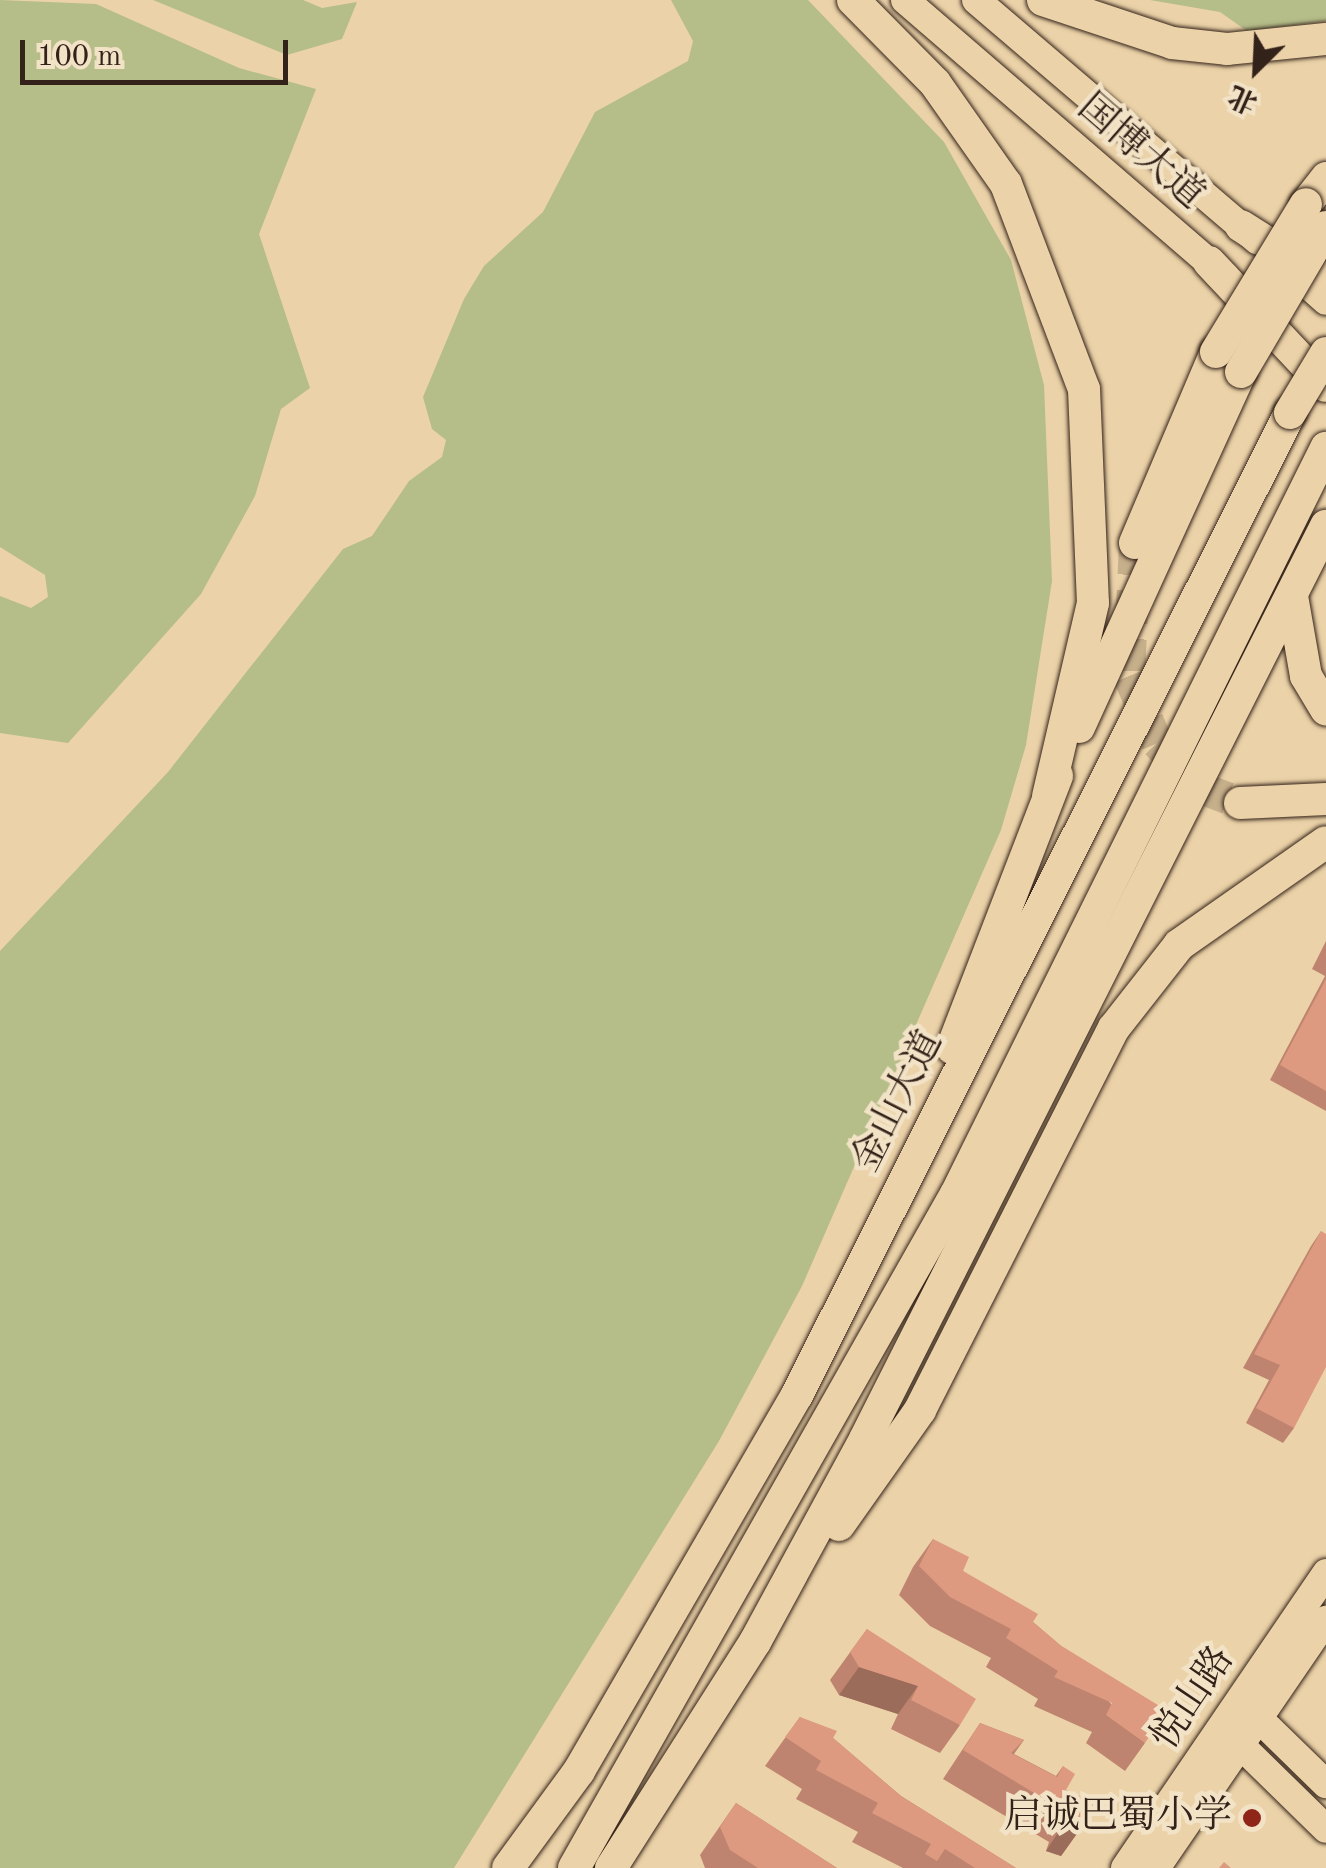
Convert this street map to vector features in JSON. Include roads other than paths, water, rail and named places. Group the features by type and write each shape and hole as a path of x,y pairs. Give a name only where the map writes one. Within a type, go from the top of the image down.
{"highway":[{"path":"853,0 935,83 1006,184 1084,389 1092,603 1048,796"},
{"path":"1043,0 1172,44 1227,49 1326,39"},
{"path":"1135,543 1229,362 1319,203"},
{"path":"1240,226 1326,280"},
{"path":"1209,262 1326,386"},
{"name":"金山大道","path":"508,1868 578,1771 787,1412 1290,413 1326,352"},
{"path":"909,1170 1048,796 1229,362"},
{"path":"574,1868 956,1194 1326,448"},
{"path":"754,1642 993,1195 1326,526"},
{"path":"1292,592 1306,676 1326,709"},
{"path":"1240,803 1326,799"},
{"path":"611,1868 754,1642 920,1410 1114,1028 1179,945 1326,842"}],"main road":[{"name":"国博大道","path":"904,0 1326,364"},
{"name":"国博大道","path":"976,0 1326,301"},
{"name":"悦山路","path":"1125,1868 1249,1708 1326,1573"},
{"name":"悦山路","path":"1249,1708 1326,1620"},
{"path":"1249,1708 1326,1784"},
{"name":"悦山路","path":"1156,1868 1230,1735"},
{"path":"1230,1735 1326,1829"}],"tunnel":[{"path":"1135,543 1129,676 1157,743 1198,787 1240,803"}],"place":[{"name":"启诚巴蜀小学","path":"1252,1818"}]}
